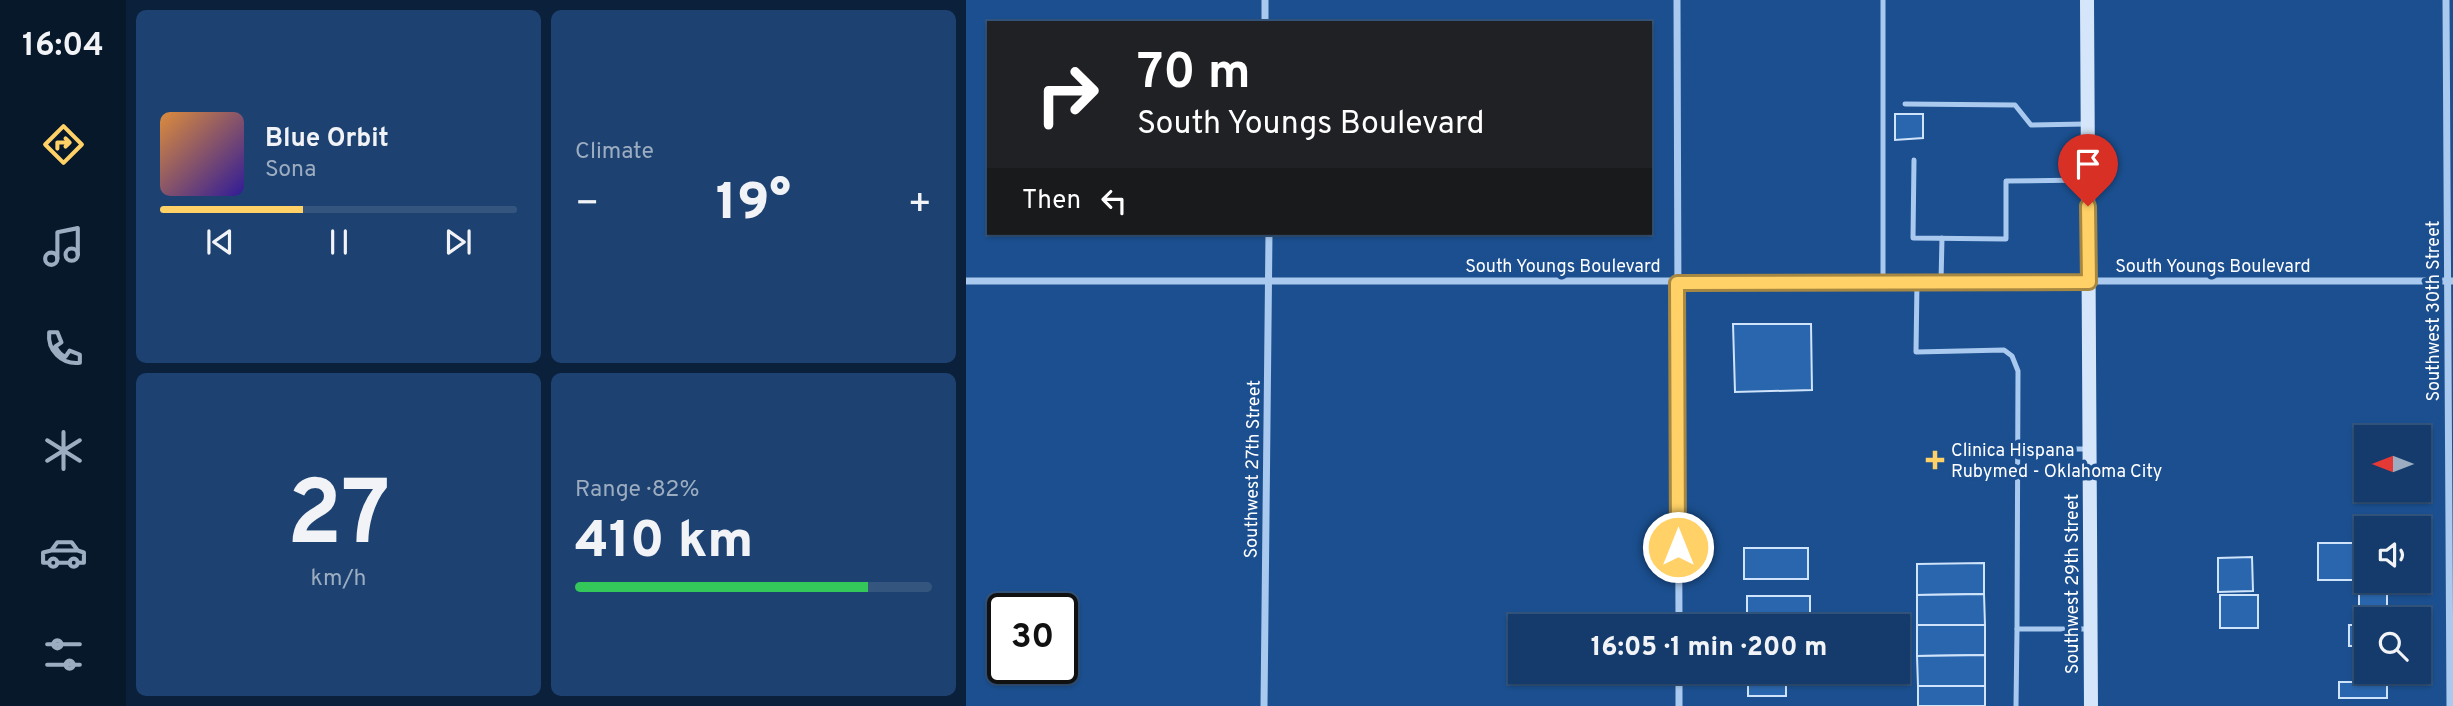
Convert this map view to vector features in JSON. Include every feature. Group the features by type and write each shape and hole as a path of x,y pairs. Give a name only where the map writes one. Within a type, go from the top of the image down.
{"main road":[{"name":"Southwest 29th Street","path":"2087,0 2091,706"}],"street":[{"path":"1265,0 1265,21"},
{"path":"1677,0 1679,614"},
{"name":"Southwest 30th Street","path":"2446,0 2451,281 2450,706"},
{"name":"Southwest 27th Street","path":"1264,706 1269,235"},
{"name":"South Youngs Boulevard","path":"966,281 2451,281"},
{"path":"1679,684 1679,706"}],"lane":[{"path":"1883,0 1883,283"},
{"path":"1905,104 2015,105 2031,125 2088,124"},
{"path":"1914,160 1913,239 2006,239 2006,181 2088,180"},
{"path":"1941,282 1942,239"},
{"path":"1917,282 1916,352 2004,350 2012,356 2018,371 2016,706"},
{"path":"2017,449 2090,449"},
{"path":"2017,629 2091,629"}],"building":[{"path":"1895,114 1923,114 1923,138 1895,140"},
{"path":"1733,324 1811,324 1812,390 1735,392"},
{"path":"2318,543 2354,543 2354,580 2318,580"},
{"path":"1744,548 1808,548 1808,579 1744,579"},
{"path":"2252,557 2253,591 2218,592 2218,558"},
{"path":"1984,563 1984,594 1917,595 1917,564"},
{"path":"2359,593 2387,593 2387,607 2359,607"},
{"path":"1984,594 1985,625 1917,625 1917,595"},
{"path":"2220,595 2258,595 2258,628 2220,628"},
{"path":"1747,596 1810,596 1810,614 1747,614"},
{"path":"1917,625 1985,625 1985,655 1917,656"},
{"path":"2349,625 2354,625 2354,646 2349,646"},
{"path":"1985,655 1985,686 1918,686 1917,656"},
{"path":"2339,682 2387,684 2387,698 2339,698"},
{"path":"1786,684 1786,696 1748,696 1748,685 1739,685"},
{"path":"1918,686 1985,686 1985,706 1918,706"}],"place":[{"name":"Clinica Hispana Rubymed - Oklahoma City","path":"1935,460"}],"route":[{"path":"1678,547 1677,283 2089,282 2088,206"}]}
